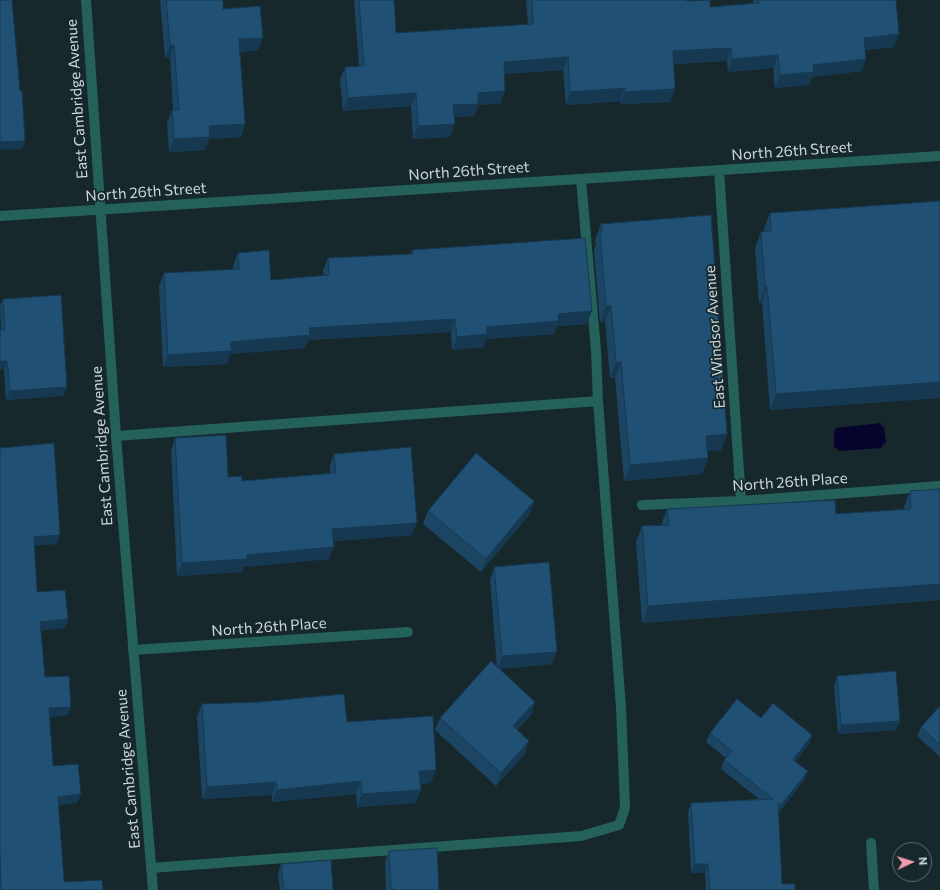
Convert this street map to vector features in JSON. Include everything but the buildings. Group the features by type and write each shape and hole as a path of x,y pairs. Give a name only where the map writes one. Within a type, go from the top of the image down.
{"street":[{"name":"East Cambridge Avenue","path":"86,0 99,210 116,436 154,890"},
{"name":"North 26th Street","path":"0,216 940,156"},
{"name":"East Windsor Avenue","path":"719,170 741,501"},
{"path":"152,868 581,836 619,825 625,808 621,707 598,401 596,351 581,179"},
{"path":"116,436 598,401"},
{"name":"North 26th Place","path":"642,505 741,501 940,486"},
{"name":"North 26th Place","path":"133,650 408,632"},
{"path":"871,843 874,890"}],"shaded area":[{"path":"881,423 881,426 884,427 886,443 883,444 881,448 839,451 837,448 834,448 835,428"}]}
